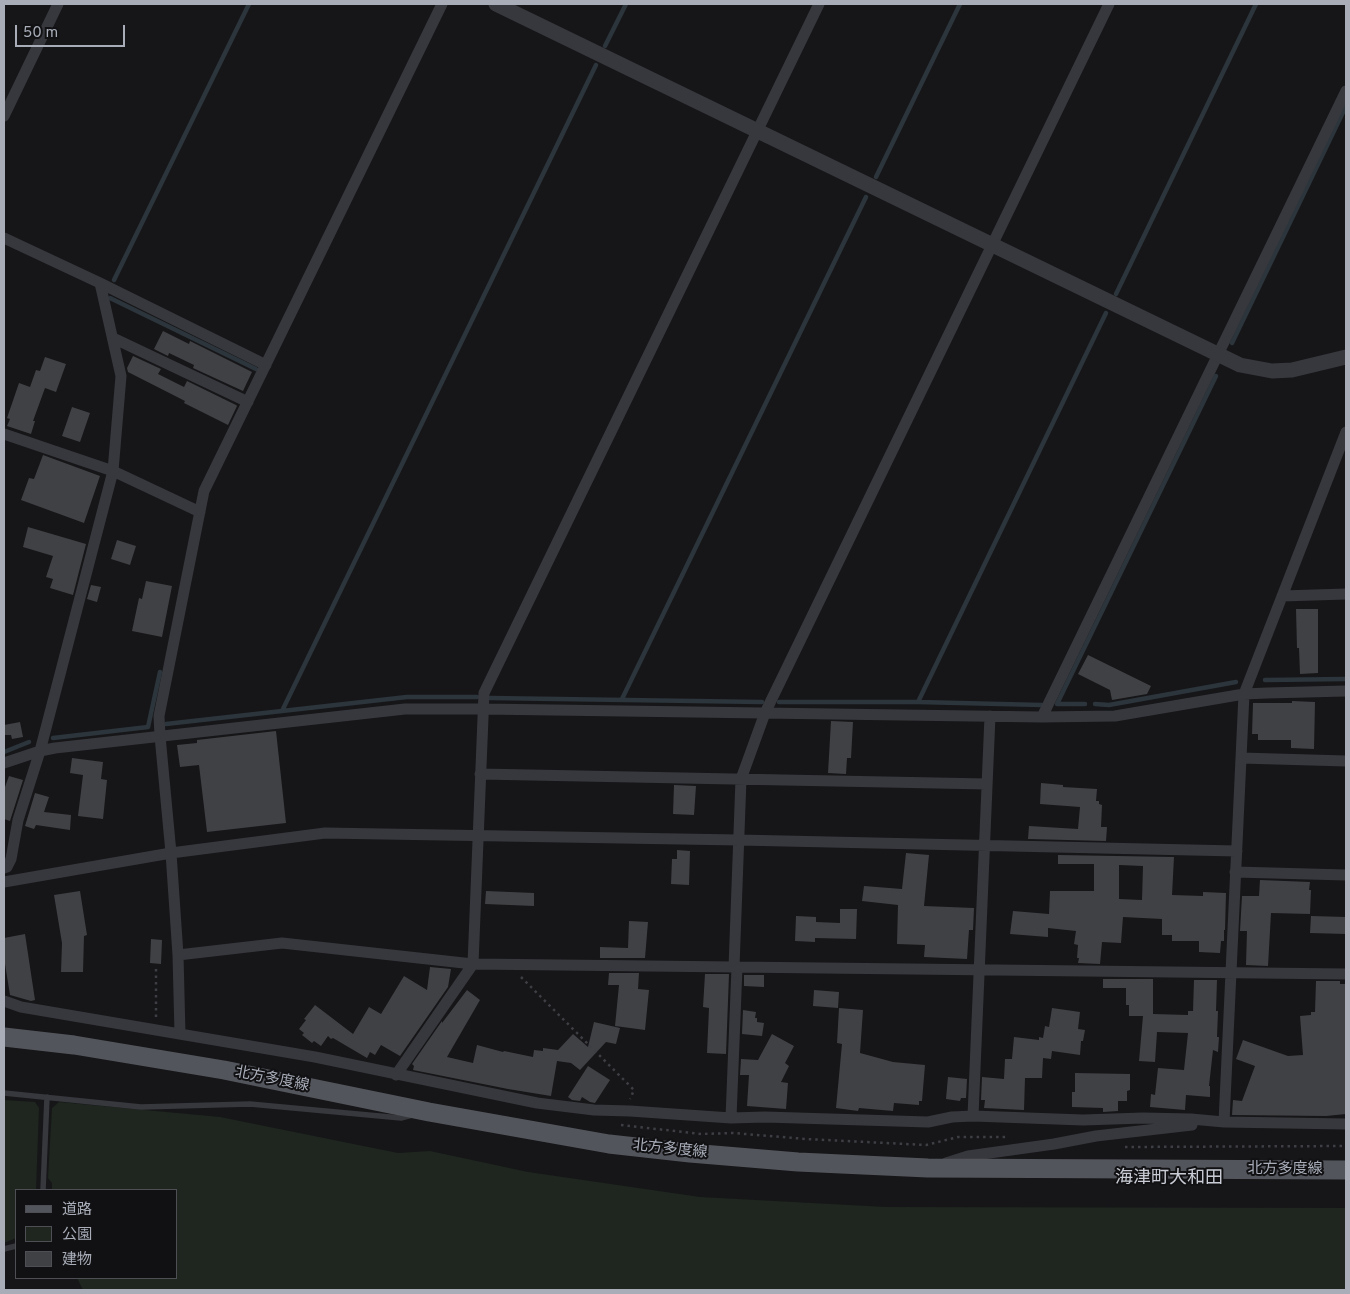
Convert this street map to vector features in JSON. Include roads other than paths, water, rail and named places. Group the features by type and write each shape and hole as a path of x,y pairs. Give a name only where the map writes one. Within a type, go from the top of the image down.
{"main road":[{"name":"北方多度線","path":"7,1036 224,1070 429,1112 609,1144 645,1148 798,1162 928,1168 1346,1170"}],"street":[{"path":"4,116 58,4"},
{"path":"180,1034 178,955 159,716 204,490 442,4"},
{"path":"496,4 1240,366 1272,371 1292,370 1346,357"},
{"path":"396,1075 473,964 484,693 819,4"},
{"path":"732,1118 741,778 765,714 1109,4"},
{"path":"1042,717 1346,91"},
{"path":"4,238 266,365"},
{"path":"4,868 7,867 11,859 18,820 40,751 113,472 122,376 100,283"},
{"path":"113,338 248,402"},
{"path":"1224,1122 1244,694 1346,432"},
{"path":"4,434 113,472 200,512"},
{"path":"1282,596 1346,594"},
{"path":"4,763 55,748 405,709 1042,717 1116,716 1244,694 1346,691"},
{"path":"973,1116 990,716"},
{"path":"1241,758 1346,761"},
{"path":"480,774 987,784"},
{"path":"4,882 170,853 325,834 1237,850"},
{"path":"1236,872 1346,875"},
{"path":"178,955 282,942 473,964 1346,974"},
{"path":"4,1002 21,1007 315,1057 538,1103 594,1110 732,1118 765,1117 928,1122 952,1117 973,1116 1083,1120 1191,1118 1224,1122"},
{"path":"928,1168 968,1156 1096,1136 1187,1125 1224,1122 1346,1124"}],"lane":[{"path":"4,1093 141,1107 250,1104 401,1118 429,1112"},
{"path":"43,1189 47,1097"}],"waterway":[{"path":"114,280 249,4"},
{"path":"605,46 626,4"},
{"path":"876,177 960,4"},
{"path":"1116,294 1256,4"},
{"path":"166,724 282,711 596,65"},
{"path":"1232,343 1346,106"},
{"path":"622,699 866,197"},
{"path":"110,298 256,369"},
{"path":"918,702 1106,313"},
{"path":"1085,704 1057,704 1216,376"},
{"path":"53,738 148,727 160,672"},
{"path":"1265,680 1346,679"},
{"path":"1095,704 1109,705 1236,682"},
{"path":"282,711 407,697 477,697"},
{"path":"490,698 762,702"},
{"path":"779,702 918,702 1042,705"},
{"path":"4,752 29,742"}],"district":[{"name":"海津町大和田","path":"1169,1179"}]}
